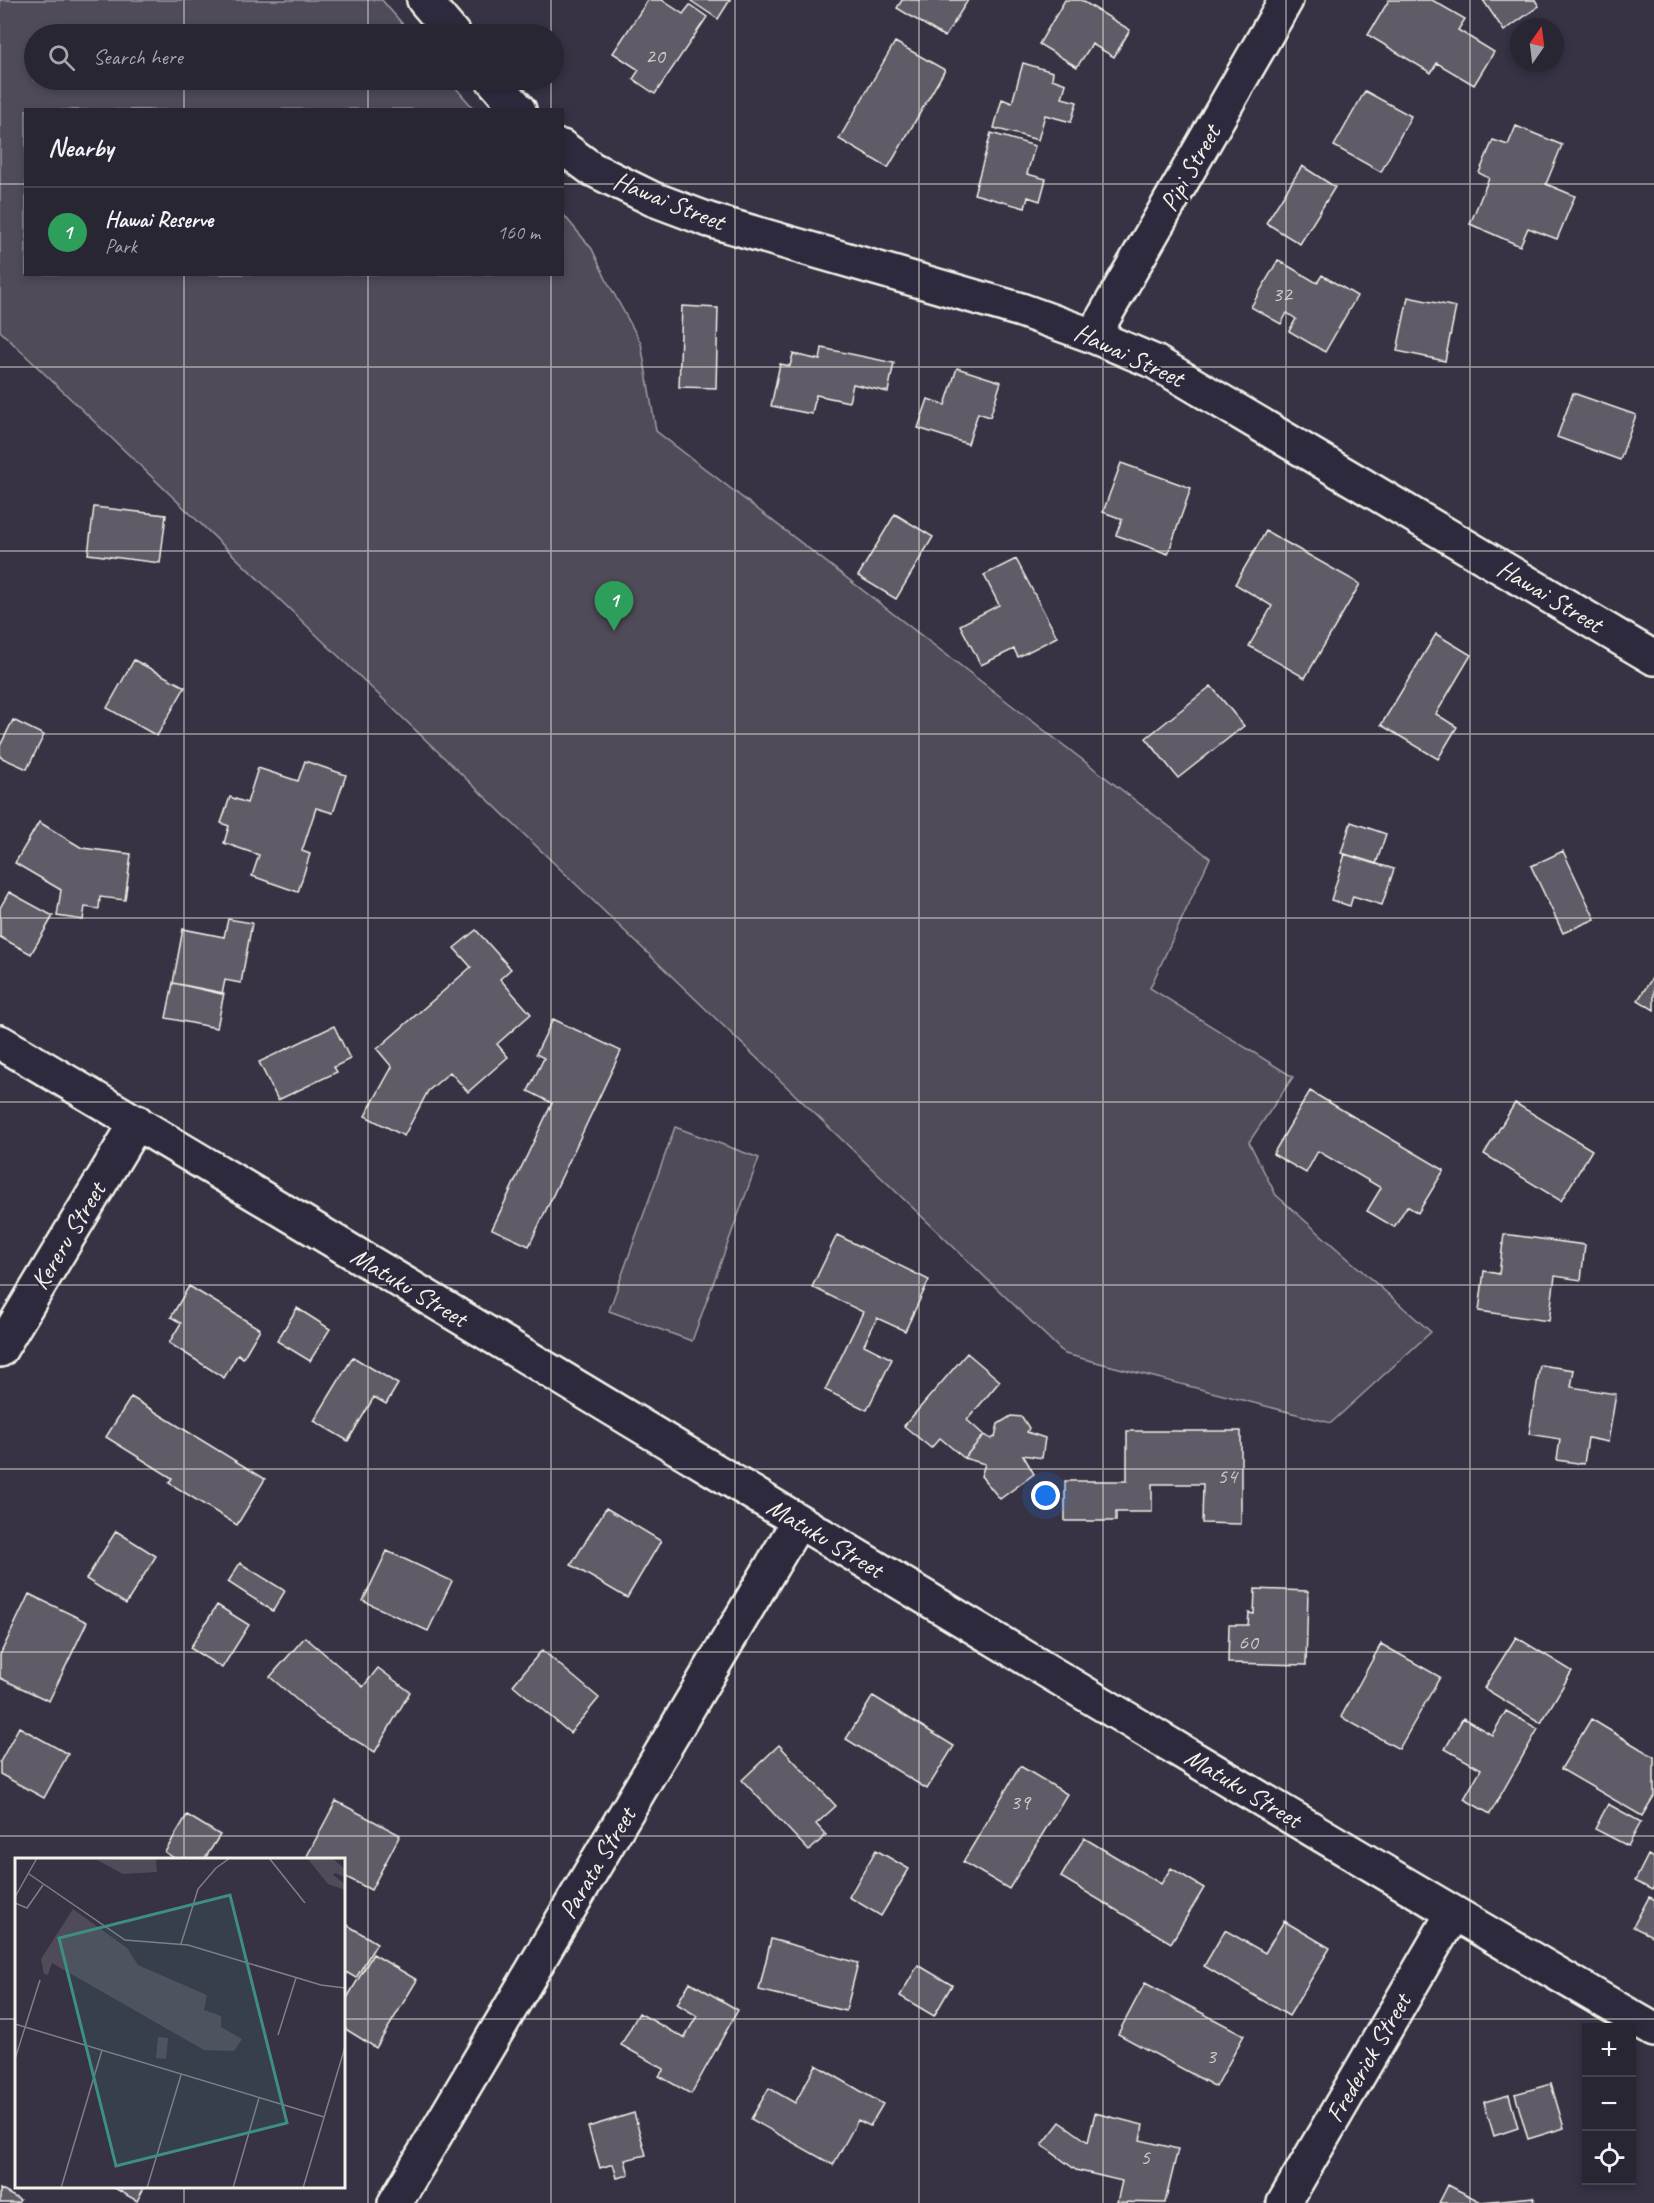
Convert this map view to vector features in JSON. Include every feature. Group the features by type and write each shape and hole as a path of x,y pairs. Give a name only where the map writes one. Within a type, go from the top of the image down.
{"street":[{"path":"424,0 444,24"},
{"name":"Pipi Street","path":"1094,336 1286,0"},
{"path":"502,90 517,108"},
{"name":"Hawai Street","path":"564,148 592,169 653,199 709,220 1021,310 1094,336 1155,362 1654,658"},
{"name":"Matuku Street","path":"0,1042 1453,1914 1654,2030"},
{"name":"Kereru Street","path":"0,1350 136,1122"},
{"name":"Parata Street","path":"395,2203 798,1522"},
{"name":"Frederick Street","path":"1284,2203 1453,1914"}],"shaded area":[{"path":"0,0 382,0 402,24 24,24 24,90 458,90 473,108 24,108 24,276 564,276 564,215 592,249 641,343 656,431 1210,858 1150,988 1293,1077 1249,1142 1276,1195 1431,1332 1331,1423 1065,1354 0,331"},
{"path":"675,1127 759,1158 692,1341 609,1311"}],"building":[{"path":"648,0 662,0 683,14 690,5 707,17 655,94 633,79 639,70 613,53"},
{"path":"692,0 730,0 718,19"},
{"path":"902,0 968,0 945,37 897,8"},
{"path":"1065,0 1081,0 1130,30 1114,57 1092,44 1077,67 1039,44"},
{"path":"1389,0 1432,0 1465,19 1458,30 1494,52 1474,85 1437,63 1431,73 1368,35"},
{"path":"1483,0 1535,0 1539,6 1522,18 1510,18 1510,27 1504,31"},
{"path":"895,42 945,70 888,168 839,139"},
{"path":"1023,63 1053,72 1052,79 1066,84 1062,98 1077,102 1071,122 1045,115 1038,140 994,128 1002,99 1012,103"},
{"path":"1365,91 1411,116 1381,172 1334,146"},
{"path":"1516,126 1562,145 1546,184 1575,196 1557,239 1528,228 1520,246 1470,224 1489,178 1479,173 1493,140 1508,145"},
{"path":"991,133 1035,146 1027,174 1046,179 1040,201 1028,197 1025,208 974,194"},
{"path":"1302,166 1335,187 1300,244 1266,223"},
{"path":"1278,260 1317,283 1322,275 1357,296 1325,352 1289,331 1296,319 1287,313 1281,324 1251,307"},
{"path":"1408,297 1456,307 1445,361 1397,351"},
{"path":"682,306 718,308 716,388 679,387"},
{"path":"822,348 894,363 888,392 853,384 849,402 816,395 812,414 771,406 780,364 790,366 793,354 820,360"},
{"path":"957,368 1001,382 990,417 978,413 968,444 918,428 928,399 945,405"},
{"path":"1573,393 1636,415 1620,460 1557,437"},
{"path":"1121,463 1191,488 1168,554 1116,535 1122,519 1103,512"},
{"path":"94,507 166,515 160,563 88,554"},
{"path":"895,514 933,537 896,599 858,576"},
{"path":"1266,531 1360,584 1305,678 1249,646 1272,606 1235,584"},
{"path":"1016,559 1057,637 1018,657 1014,649 981,665 960,625 999,605 984,575"},
{"path":"1436,634 1471,655 1436,714 1457,727 1438,759 1381,725"},
{"path":"134,660 185,687 157,736 107,708"},
{"path":"1211,686 1244,726 1178,778 1146,738"},
{"path":"13,720 44,735 27,769 0,757 0,746"},
{"path":"305,761 346,775 333,813 316,808 302,851 310,854 298,892 252,876 259,855 224,843 229,826 221,823 230,797 247,803 258,768 298,781"},
{"path":"39,822 82,848 131,854 125,900 100,897 99,909 85,907 83,920 57,916 61,890 15,863"},
{"path":"1351,822 1386,834 1376,864 1341,853"},
{"path":"1563,851 1595,919 1563,933 1531,866"},
{"path":"1345,854 1394,869 1382,905 1353,896 1350,906 1331,900"},
{"path":"9,892 53,916 31,954 0,937 0,908"},
{"path":"228,919 252,923 241,983 225,980 222,994 173,983 183,929 224,937"},
{"path":"476,930 511,969 500,979 531,1014 497,1044 508,1057 468,1092 450,1072 428,1091 404,1136 365,1116 392,1067 377,1049 471,967 454,948"},
{"path":"1654,975 1654,1010 1638,1000"},
{"path":"173,983 224,993 217,1028 166,1018"},
{"path":"553,1019 621,1051 529,1246 492,1229 552,1103 528,1091 544,1058 536,1054"},
{"path":"334,1026 350,1059 334,1067 337,1072 278,1100 259,1062"},
{"path":"1310,1091 1444,1170 1418,1213 1407,1206 1394,1227 1367,1211 1381,1188 1318,1151 1306,1173 1273,1154"},
{"path":"1515,1103 1592,1150 1561,1201 1484,1154"},
{"path":"1504,1234 1585,1245 1581,1280 1555,1276 1549,1321 1479,1311 1484,1271 1499,1274"},
{"path":"837,1235 929,1280 905,1331 877,1318 864,1345 892,1359 867,1410 825,1390 863,1312 812,1287"},
{"path":"189,1286 260,1329 243,1358 238,1354 224,1378 169,1343 181,1323 171,1317"},
{"path":"297,1308 330,1329 310,1361 277,1341"},
{"path":"967,1353 1000,1381 967,1420 984,1435 964,1458 940,1438 931,1448 904,1426"},
{"path":"353,1357 398,1384 386,1404 374,1397 348,1441 314,1421"},
{"path":"1540,1365 1574,1370 1571,1387 1616,1394 1608,1442 1588,1438 1584,1464 1557,1460 1560,1439 1529,1434"},
{"path":"131,1397 265,1479 237,1525 169,1483 172,1478 106,1437"},
{"path":"1011,1416 1022,1417 1029,1428 1027,1432 1045,1438 1042,1458 1023,1455 1034,1474 1000,1499 981,1476 985,1464 964,1458 984,1435 991,1439 995,1437 998,1424"},
{"path":"1127,1431 1241,1431 1241,1524 1202,1523 1203,1484 1152,1484 1152,1512 1116,1512 1116,1521 1065,1521 1065,1481 1127,1481"},
{"path":"606,1508 661,1541 627,1598 571,1565"},
{"path":"116,1531 156,1556 126,1604 86,1579"},
{"path":"387,1551 452,1581 428,1631 363,1601"},
{"path":"240,1563 285,1591 273,1611 228,1582"},
{"path":"1255,1589 1308,1591 1306,1665 1228,1663 1229,1625 1248,1625 1249,1613 1254,1614"},
{"path":"29,1594 87,1622 49,1701 0,1678 0,1655"},
{"path":"217,1605 249,1625 222,1668 190,1648"},
{"path":"305,1637 363,1687 378,1668 410,1692 375,1752 319,1719 270,1677"},
{"path":"1516,1637 1572,1671 1541,1723 1484,1688"},
{"path":"1381,1644 1440,1677 1399,1749 1341,1717"},
{"path":"542,1650 599,1698 570,1733 513,1685"},
{"path":"873,1696 954,1746 927,1789 846,1739"},
{"path":"1506,1711 1538,1729 1490,1814 1464,1799 1481,1769 1445,1749 1463,1718 1492,1735"},
{"path":"1591,1719 1654,1757 1654,1796 1642,1816 1561,1769"},
{"path":"19,1727 68,1754 44,1798 0,1774 0,1762"},
{"path":"779,1745 836,1806 816,1824 826,1835 809,1851 742,1780"},
{"path":"1020,1766 1067,1794 1009,1889 963,1862"},
{"path":"336,1801 400,1835 371,1890 345,1877 345,1858 310,1858 307,1856"},
{"path":"1608,1804 1641,1822 1628,1846 1595,1829"},
{"path":"187,1815 220,1835 205,1858 174,1858 165,1852"},
{"path":"1084,1838 1161,1884 1171,1868 1204,1888 1171,1943 1061,1877"},
{"path":"876,1850 909,1869 881,1916 849,1897"},
{"path":"1648,1855 1654,1858 1652,1890 1635,1881"},
{"path":"1649,1897 1654,1899 1654,1937 1633,1927"},
{"path":"1284,1921 1330,1948 1289,2016 1204,1966 1225,1930 1265,1953"},
{"path":"345,1924 377,1943 356,1978 345,1972"},
{"path":"771,1939 858,1963 846,2011 759,1990"},
{"path":"373,1954 417,1980 376,2048 345,2029 345,2001"},
{"path":"918,1965 952,1985 934,2016 900,1996"},
{"path":"690,1982 738,2010 691,2094 659,2076 664,2069 621,2045 639,2013 684,2038 697,2016 677,2004"},
{"path":"1145,1983 1244,2035 1216,2087 1118,2034"},
{"path":"816,2065 883,2104 870,2126 858,2120 833,2165 751,2119 769,2088 795,2103"},
{"path":"1551,2084 1564,2128 1528,2139 1515,2094"},
{"path":"1509,2095 1518,2128 1494,2136 1484,2102"},
{"path":"634,2113 646,2155 625,2160 629,2175 617,2178 613,2164 600,2168 588,2127"},
{"path":"1095,2113 1143,2125 1140,2140 1178,2149 1165,2203 1117,2202 1122,2181 1076,2170 1042,2145 1060,2122 1088,2142"},
{"path":"1448,2185 1481,2202 1534,2197 1535,2203 1439,2203"},
{"path":"114,2188 144,2188 137,2201"},
{"path":"0,2189 20,2200 18,2203 0,2203"}],"place":[{"name":"Hawai Reserve","path":"614,631"}]}
